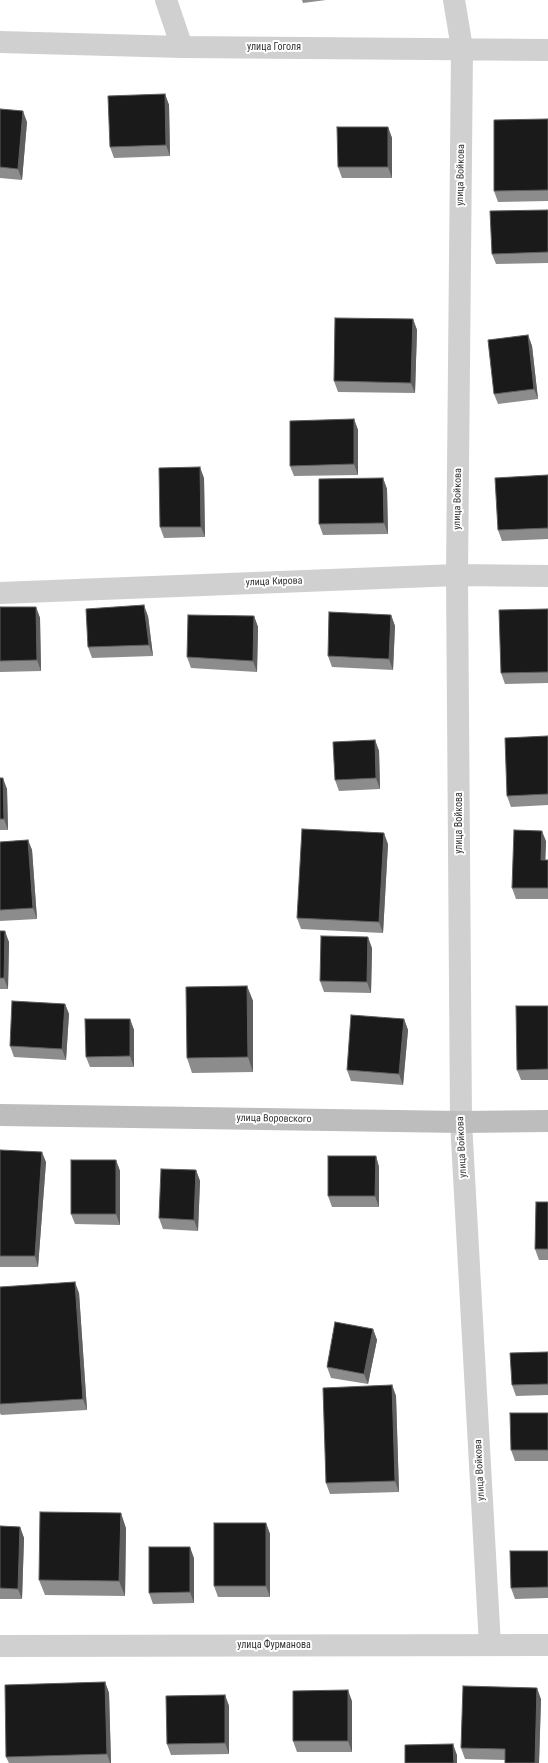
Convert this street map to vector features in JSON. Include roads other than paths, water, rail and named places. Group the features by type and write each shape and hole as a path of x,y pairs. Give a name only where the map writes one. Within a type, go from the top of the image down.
{"main road":[{"name":"улица Воровского","path":"0,1115 461,1122 548,1121"}],"street":[{"path":"166,0 182,46"},
{"name":"улица Войкова","path":"454,0 462,48 457,575 461,1122 490,1645"},
{"name":"улица Гоголя","path":"0,42 182,46 548,50"},
{"name":"улица Кирова","path":"0,594 457,575 548,576"},
{"name":"улица Фурманова","path":"0,1646 548,1645"}]}
